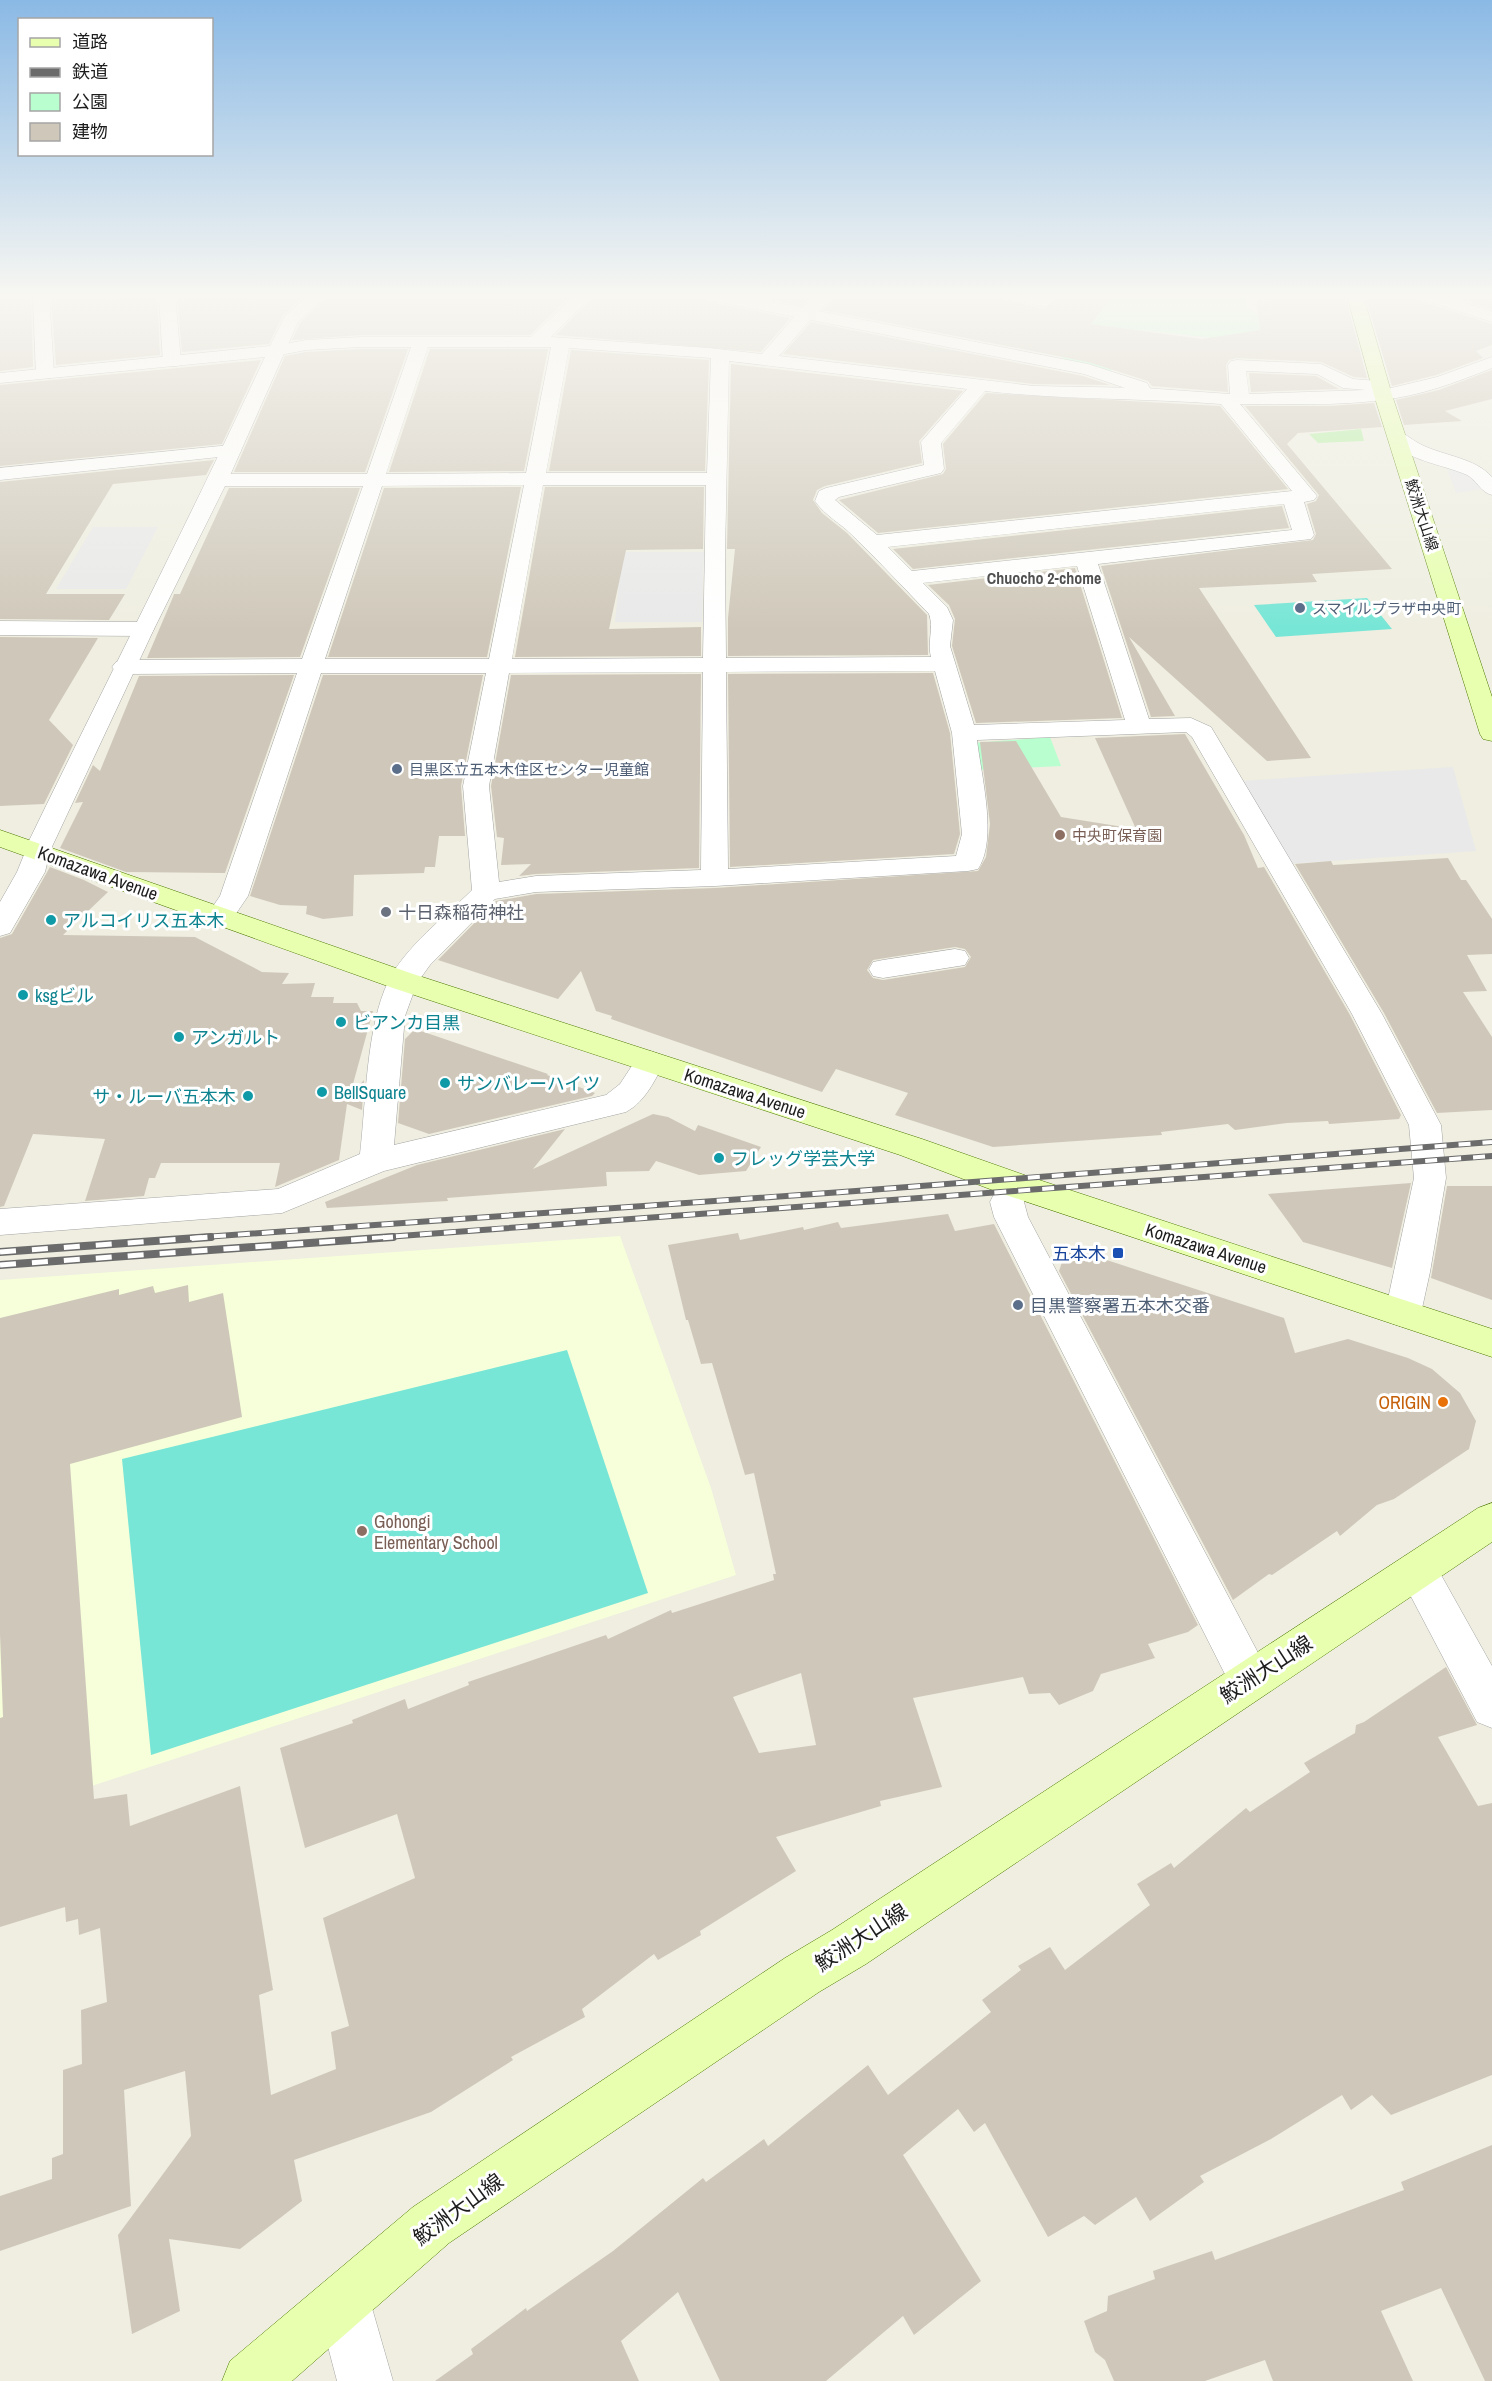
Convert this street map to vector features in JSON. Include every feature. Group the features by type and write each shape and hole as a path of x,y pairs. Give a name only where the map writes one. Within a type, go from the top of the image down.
{"main road":[{"name":"鮫洲大山線","path":"1383,406 1396,437 1492,734"},
{"name":"Komazawa Avenue","path":"0,838 219,918 403,981 911,1147 1016,1185 1492,1343"},
{"name":"鮫洲大山線","path":"250,2381 431,2225 802,1975 849,1947 1492,1520"}],"street":[{"path":"0,927 31,872 38,851 124,668 218,480 251,406"},
{"path":"219,918 234,896 399,406"},
{"path":"486,892 476,786 549,406"},
{"path":"715,878 715,479 718,406"},
{"path":"376,1161 390,1016 403,981 420,958 486,892 536,884 715,878 968,863 975,834 964,733 939,646 942,620 939,612 852,522 840,516 825,501 826,495 854,486 934,469 931,442 962,406"},
{"path":"872,542 1307,496 1238,406"},
{"path":"1396,437 1414,449 1477,472 1492,489"},
{"path":"0,474 231,451"},
{"path":"218,480 715,479"},
{"path":"908,578 1304,535 1292,497"},
{"path":"1086,560 1139,726"},
{"path":"0,628 143,628"},
{"path":"124,668 944,664"},
{"path":"964,733 1191,725 1202,732 1367,1014 1425,1125 1430,1178 1403,1313"},
{"path":"883,969 955,958"},
{"path":"0,1222 282,1201 376,1161 615,1104 625,1100 632,1092 650,1062"},
{"path":"1016,1185 1007,1202 1011,1217 1250,1680"},
{"path":"1417,1570 1492,1708"},
{"path":"343,2301 365,2381"}],"shaded area":[{"path":"1447,469 1465,470 1485,489 1456,493"},
{"path":"93,527 158,527 126,589 56,589"},
{"path":"622,552 704,552 702,622 615,622"},
{"path":"1367,598 1392,629 1276,637 1254,605"},
{"path":"1453,767 1476,851 1288,864 1241,781"},
{"name":"Gohongi Elementary School","path":"620,1236 711,1488 736,1575 0,1816 0,1280"},
{"path":"567,1350 648,1593 151,1755 122,1459"}],"green space":[{"path":"1361,429 1364,441 1318,443 1309,434"},
{"path":"1050,737 1061,766 978,770 974,743"}],"building":[{"path":"0,406 240,406 222,444 0,466"},
{"path":"263,406 388,406 365,472 234,472"},
{"path":"411,406 537,406 524,471 389,472"},
{"path":"561,406 707,406 705,471 549,471"},
{"path":"730,406 950,406 919,441 922,463 825,486 817,490 813,500 822,513 847,533 927,615 928,655 728,656 728,618 735,549 727,549"},
{"path":"975,406 1220,406 1288,489 878,533 839,500 943,474 946,469 943,444"},
{"path":"1245,406 1375,406 1382,427 1298,433 1287,444 1392,569 1312,574 1317,582 1199,588 1311,758 1267,761 1129,637 1175,716 1151,717 1101,566 1313,540 1316,534 1307,504 1316,501 1319,495"},
{"path":"1398,406 1464,406 1445,411 1462,421 1404,425"},
{"path":"214,460 206,475 113,484 46,594 125,594 109,620 0,619 0,482"},
{"path":"521,487 487,657 328,657 384,488"},
{"path":"545,487 704,487 703,549 626,550 609,629 701,627 701,656 515,657"},
{"path":"229,488 360,488 300,657 147,658 174,594 180,594"},
{"path":"1282,506 1289,528 913,569 893,549"},
{"path":"1075,568 1122,718 976,723 952,646 955,619 949,605 928,585"},
{"path":"0,637 98,638 49,720 73,745 44,804 0,806"},
{"path":"933,673 950,733 960,834 954,854 730,867 728,674"},
{"path":"701,674 699,868 519,876 531,864 501,865 504,838 497,837 491,786 511,675"},
{"path":"294,675 225,873 126,872 60,848 83,802 75,803 93,765 100,771 139,676"},
{"path":"323,675 483,675 461,786 465,836 439,836 435,867 425,867 424,873 354,875 353,916 323,919 306,914 307,906 280,905 250,896"},
{"path":"1185,734 1244,835 1258,868 1264,867 1350,1015 1401,1115 1399,1119 1329,1124 1328,1121 1287,1123 1235,1130 1228,1124 1161,1132 1162,1135 993,1147 895,1115 908,1093 836,1069 822,1092 611,1019 612,1016 596,1011 581,971 558,999 438,960 496,901 536,894 715,888 978,871 986,857 990,824 980,742 1016,741 1061,817 1136,829 1095,738","holes":["955,947 965,949 971,957 965,967 883,980 873,978 867,970 873,960"]},
{"path":"1448,858 1461,880 1466,880 1492,919 1492,954 1467,955 1487,991 1463,992 1492,1037 1492,1110 1437,1113 1384,1013 1295,864 1331,861 1333,865"},
{"path":"50,867 108,892 63,935 195,937 262,972 289,973 282,984 315,983 311,997 334,997 333,1003 357,1003 361,1011 373,1011 350,1095 364,1080 362,1110 347,1104 339,1160 275,1187 280,1163 161,1163 155,1178 149,1178 144,1196 85,1201 105,1139 33,1134 4,1206 0,1207 0,938 12,934"},
{"name":"サンバレーハイツ","path":"415,1029 548,1074 595,1093 592,1096 429,1134 398,1123 405,1039"},
{"path":"653,1114 668,1117 695,1131 698,1125 761,1147 746,1171 699,1175 656,1161 649,1171 606,1172 607,1186 447,1198 448,1201 327,1208 325,1202 417,1165 565,1129 533,1169"},
{"path":"1411,1183 1392,1268 1303,1242 1268,1194"},
{"path":"1447,1186 1492,1186 1492,1300 1431,1278"},
{"path":"948,1214 955,1231 994,1224 1198,1625 1188,1632 1148,1644 1155,1658 1101,1674 1093,1691 1059,1705 1050,1693 1029,1694 1023,1677 913,1698 942,1787 880,1801 881,1806 776,1837 796,1871 700,1931 701,1935 658,1960 654,1954 582,2009 585,2017 511,2057 513,2060 431,2112 294,2160 302,2201 240,2249 169,2239 180,2311 132,2334 118,2235 191,2136 185,2071 124,2090 131,2206 0,2251 0,2196 52,2179 52,2158 63,2154 63,2070 82,2064 81,2010 107,2002 100,1928 79,1935 78,1919 66,1922 65,1907 0,1927 0,1718 3,1717 0,1635 0,1318 119,1289 119,1295 153,1286 155,1293 188,1285 189,1302 223,1293 242,1417 70,1464 94,1799 127,1794 130,1826 240,1786 273,1990 259,1995 271,2095 336,2069 331,2032 349,2026 323,1918 415,1878 397,1814 305,1848 280,1748 353,1723 352,1720 405,1699 408,1709 469,1685 468,1682 606,1635 608,1639 671,1610 672,1613 774,1580 773,1574 776,1574 754,1473 745,1475 712,1363 701,1364 688,1320 686,1320 668,1245 738,1233 740,1240 838,1222 841,1228","holes":["801,1673 816,1745 759,1753 733,1697"]},
{"path":"1067,1247 1284,1318 1295,1353 1348,1339 1408,1358 1432,1369 1460,1393 1476,1421 1469,1449 1394,1499 1377,1505 1340,1536 1337,1531 1233,1600 1059,1271"},
{"path":"1446,1667 1477,1725 1438,1737 1478,1806 1492,1803 1492,2075 1391,2115 1372,2095 1351,2110 1342,2095 1271,2139 1200,2176 1204,2182 1150,2221 1136,2197 1095,2225 1084,2216 1048,2237 985,2123 974,2132 958,2109 903,2155 981,2281 914,2335 903,2316 826,2381 720,2381 678,2292 621,2341 639,2381 435,2381 473,2354 471,2349 526,2308 527,2311 613,2251 703,2178 706,2182 764,2139 768,2146 868,2065 888,2095 991,2012 982,2000 1021,1970 1018,1966 1050,1947 1065,1970 1150,1905 1137,1884 1171,1863 1174,1868 1246,1808 1250,1812 1310,1772 1304,1763 1355,1733 1356,1725 1364,1722"},
{"path":"1492,2145 1492,2381 1485,2381 1441,2288 1381,2311 1413,2381 1273,2381 1265,2360 1205,2381 1114,2381 1105,2360 1095,2352 1084,2321 1107,2311 1108,2296 1155,2279 1153,2271 1212,2251 1215,2260 1404,2190 1401,2182"}],"railway":[{"path":"190,1238 856,1191 1492,1142"},
{"path":"372,1238 1492,1156"},
{"path":"0,1252 211,1237"},
{"path":"0,1265 393,1237"}],"place":[{"name":"スマイルプラザ中央町","path":"1300,608"},
{"name":"目黒区立五本木住区センター児童館","path":"397,769"},
{"name":"中央町保育園","path":"1060,835"},
{"name":"十日森稲荷神社","path":"386,912"},
{"name":"アルコイリス五本木","path":"51,920"},
{"name":"ksgビル","path":"23,995"},
{"name":"ビアンカ目黒","path":"341,1022"},
{"name":"アンガルト","path":"179,1037"},
{"name":"サンバレーハイツ","path":"445,1083"},
{"name":"BellSquare","path":"322,1092"},
{"name":"サ・ルーバ五本木","path":"248,1096"},
{"name":"フレッグ学芸大学","path":"719,1158"},
{"name":"五本木","path":"1118,1253"},
{"name":"目黒警察署五本木交番","path":"1018,1305"},
{"name":"ORIGIN","path":"1443,1402"},
{"name":"Gohongi Elementary School","path":"362,1531"}],"district":[{"name":"Chuocho 2-chome","path":"1044,578"}]}
